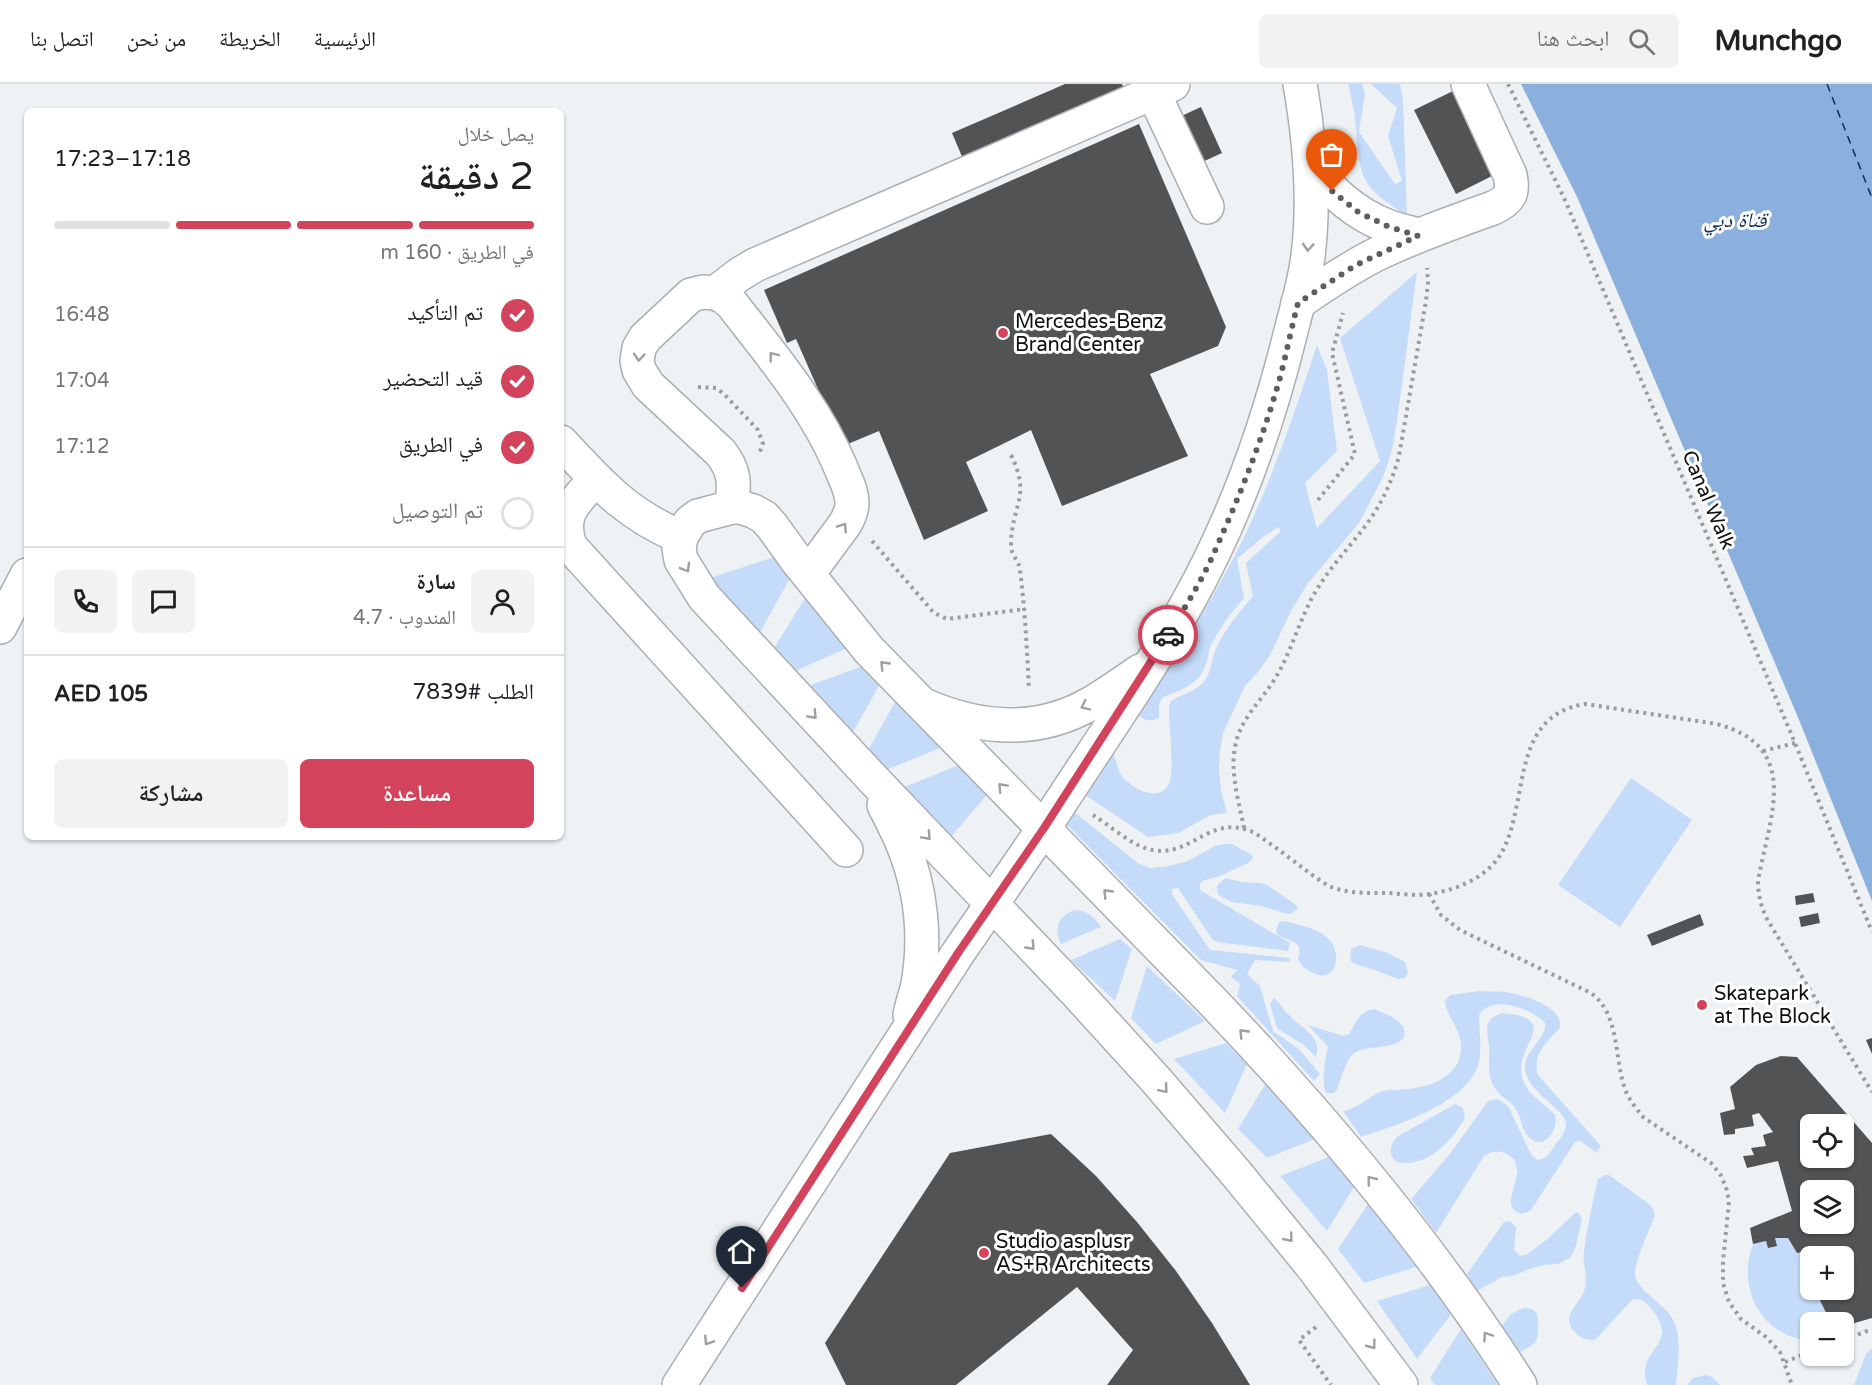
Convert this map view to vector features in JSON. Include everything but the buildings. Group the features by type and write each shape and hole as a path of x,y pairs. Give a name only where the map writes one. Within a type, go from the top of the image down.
{"main road":[{"path":"679,1385 906,1034 1151,663 1188,603 1217,548 1281,375 1308,256 1311,212 1310,166 1307,122 1300,84"},
{"path":"1298,303 1356,265 1418,236 1503,204 1510,196 1513,185 1510,175 1468,84"},
{"path":"715,293 755,265 1163,88 1207,207"},
{"path":"1310,166 1332,191 1358,212 1387,226 1418,236"},
{"path":"732,507 734,481 727,462 721,453 648,385 639,370 637,361 639,348 645,338 691,295 703,292 715,293 732,304 788,375 809,406 836,455 852,495 850,515 845,524 808,574"},
{"path":"564,445 595,479 636,514 657,527 681,537"},
{"path":"595,479 568,512 566,534 570,546 846,850"},
{"path":"1401,1385 1342,1305 1235,1172 1156,1080 704,597 681,560 679,549 684,529 698,516 740,507 764,517 869,650 1252,1043 1319,1118 1431,1259 1473,1315 1520,1385"},
{"path":"0,627 24,581"},
{"path":"926,706 950,716 974,722 999,725 1030,724 1058,718 1089,705 1151,663"},
{"path":"872,778 904,847 917,886 922,929 921,959 918,984 906,1034"}],"path":[{"name":"Canal Walk","path":"1508,84 1565,200 1795,743 1872,932"},
{"path":"1244,828 1233,760 1239,731 1248,714 1275,680 1321,583 1371,518 1384,497 1400,456 1428,283 1424,249 1418,236"},
{"path":"1318,500 1355,454 1332,353 1356,265"},
{"path":"1011,455 1018,470 1021,485 1021,498 1012,533 1012,554 1019,563 1025,609 1030,724"},
{"path":"850,515 929,608 940,617 954,619 1025,609"},
{"path":"1064,796 1139,845 1149,849 1180,848 1222,827 1234,826 1255,833 1329,886 1354,893 1429,894 1478,878 1498,860 1509,835 1530,748 1544,722 1556,713 1585,704 1718,724 1743,733 1763,751 1774,775 1774,801 1758,881 1758,894 1762,907 1767,920 1872,1092"},
{"path":"1763,751 1795,743"},
{"path":"1429,894 1441,915 1460,930 1591,993 1604,1005 1611,1023 1625,1088 1636,1108 1643,1117 1711,1164 1720,1174 1729,1201 1723,1262 1723,1283 1729,1302 1741,1319 1773,1343 1780,1352 1792,1385"},
{"path":"1331,1385 1299,1340 1342,1305"},
{"path":"1854,1336 1872,1329"},
{"path":"1785,1362 1800,1356"}],"shaded area":[{"path":"1348,84 1362,84 1365,93 1359,132 1395,184 1402,181 1388,136 1397,108 1371,84 1400,84 1403,100 1407,216 1387,203 1365,180 1358,155 1354,111"},
{"path":"1417,272 1397,421 1392,450 1383,477 1359,523 1309,582 1292,609 1270,655 1245,686 1223,733 1219,770 1221,791 1227,813 1211,815 1178,833 1148,837 1085,795 1114,754 1121,774 1133,786 1148,793 1161,792 1166,788 1172,766 1170,702 1197,688 1205,680 1223,635 1253,596 1246,563 1280,532 1279,527 1264,536 1237,559 1244,598 1214,638 1207,662 1199,677 1189,686 1163,697 1159,704 1159,718 1147,720 1138,714 1205,610 1253,519 1276,462 1317,345 1327,370 1337,451 1305,483 1317,528 1380,461 1340,338"},
{"path":"780,555 793,573 758,636 707,579"},
{"path":"808,593 854,645 793,672 773,650"},
{"path":"871,663 884,677 852,734 805,687"},
{"path":"899,695 947,745 886,770 867,752"},
{"path":"964,763 991,790 950,838 902,788"},
{"path":"1631,778 1692,820 1620,927 1558,885"},
{"path":"1073,811 1138,863 1150,868 1188,861 1223,844 1232,844 1252,855 1250,862 1220,876 1202,881 1200,890 1290,943 1288,951 1217,942 1212,939 1178,888 1172,889 1172,894 1210,950 1289,958 1289,962 1255,960 1247,974 1260,986 1273,1031 1300,1050 1320,1074 1314,1081 1237,996 1240,984 1231,977 1237,970 1201,960 1067,825"},
{"path":"1225,878 1267,885 1298,908 1288,914 1261,906 1231,902 1218,895 1217,886"},
{"path":"1076,910 1090,915 1101,927 1061,944 1057,933 1059,923 1065,915"},
{"path":"1285,921 1315,930 1331,941 1336,957 1333,971 1327,975 1320,975 1303,967 1298,959 1299,948 1295,942 1278,935 1276,931 1279,922"},
{"path":"1120,939 1132,949 1115,1001 1071,960"},
{"path":"1360,945 1388,953 1405,962 1408,973 1405,978 1398,979 1355,964 1350,960 1351,949"},
{"path":"1147,966 1205,1021 1156,1044 1131,1018"},
{"path":"1480,991 1505,992 1531,999 1550,1008 1556,1014 1560,1021 1559,1029 1541,1049 1537,1061 1538,1075 1601,1146 1596,1153 1581,1141 1575,1142 1531,1210 1526,1213 1517,1212 1511,1205 1517,1172 1514,1160 1503,1152 1484,1156 1436,1233 1411,1199 1449,1155 1488,1101 1498,1099 1508,1106 1530,1152 1538,1160 1548,1155 1564,1133 1566,1125 1564,1119 1533,1086 1525,1069 1528,1056 1545,1029 1545,1023 1531,1013 1512,1006 1502,1004 1485,1008 1479,1015 1479,1062 1473,1077 1447,1101 1412,1119 1361,1137 1343,1111 1379,1093 1420,1087 1449,1074 1456,1066 1460,1056 1461,1044 1445,1001 1450,995"},
{"path":"1274,998 1314,1038 1316,1057 1304,1045 1278,1029 1270,1004"},
{"path":"1374,1009 1399,1022 1404,1029 1404,1036 1394,1044 1358,1051 1352,1055 1337,1089 1334,1093 1326,1093 1324,1076 1328,1047 1308,1025 1343,1036 1349,1034 1361,1015"},
{"path":"1503,1013 1521,1016 1531,1021 1534,1027 1521,1065 1522,1077 1528,1089 1555,1115 1553,1132 1545,1141 1535,1142 1527,1135 1516,1109 1498,1093 1491,1080 1487,1025 1496,1015"},
{"path":"1226,1043 1247,1064 1225,1113 1174,1059"},
{"path":"1266,1083 1315,1139 1267,1158 1238,1129"},
{"path":"1455,1104 1463,1108 1465,1118 1445,1144 1428,1157 1418,1161 1396,1162 1391,1149 1398,1136"},
{"path":"1329,1157 1354,1187 1327,1231 1280,1176"},
{"path":"1609,1175 1652,1207 1654,1211 1655,1216 1635,1274 1640,1286 1664,1308 1676,1327 1679,1352 1676,1385 1647,1385 1645,1372 1647,1362 1661,1338 1662,1329 1658,1319 1643,1301 1632,1300 1596,1339 1583,1338 1572,1329 1570,1324 1571,1312 1585,1288 1584,1256 1588,1225 1598,1179"},
{"path":"1368,1204 1416,1267 1364,1283 1338,1249"},
{"path":"1576,1212 1582,1220 1571,1257 1558,1264 1532,1268 1512,1276 1502,1277 1477,1291 1467,1274 1504,1222 1510,1221 1516,1227 1514,1250 1521,1256 1526,1255 1546,1240"},
{"path":"1775,1238 1788,1238 1797,1253 1800,1253 1800,1300 1820,1300 1826,1312 1800,1312 1800,1338 1778,1330 1766,1320 1751,1293 1748,1277 1753,1244 1766,1241 1768,1247"},
{"path":"1430,1285 1452,1313 1417,1359 1377,1301"},
{"path":"1523,1308 1536,1312 1538,1332 1535,1343 1520,1352 1502,1326 1511,1314"},
{"path":"1461,1329 1498,1385 1435,1385 1430,1378"},
{"path":"1872,1348 1872,1385 1854,1385 1866,1354"},
{"path":"1706,1375 1712,1377 1720,1385 1687,1385 1693,1378"}],"water":[{"name":"قناة دبي","path":"1521,84 1872,84 1872,901 1797,715 1578,199"}],"ferry route":[{"path":"1827,84 1872,198"}],"way so far":[{"path":"1168,635 1217,548 1240,491 1281,375 1298,303 1356,265 1418,236 1387,226 1358,212 1332,191"}],"place":[{"name":"Mercedes-Benz Brand Center","path":"1003,333"},
{"name":"Skatepark at The Block","path":"1702,1005"},
{"name":"Studio asplusr AS+R Architects","path":"984,1253"}],"route":[{"path":"742,1288 958,953 1044,828 1168,635"}]}
